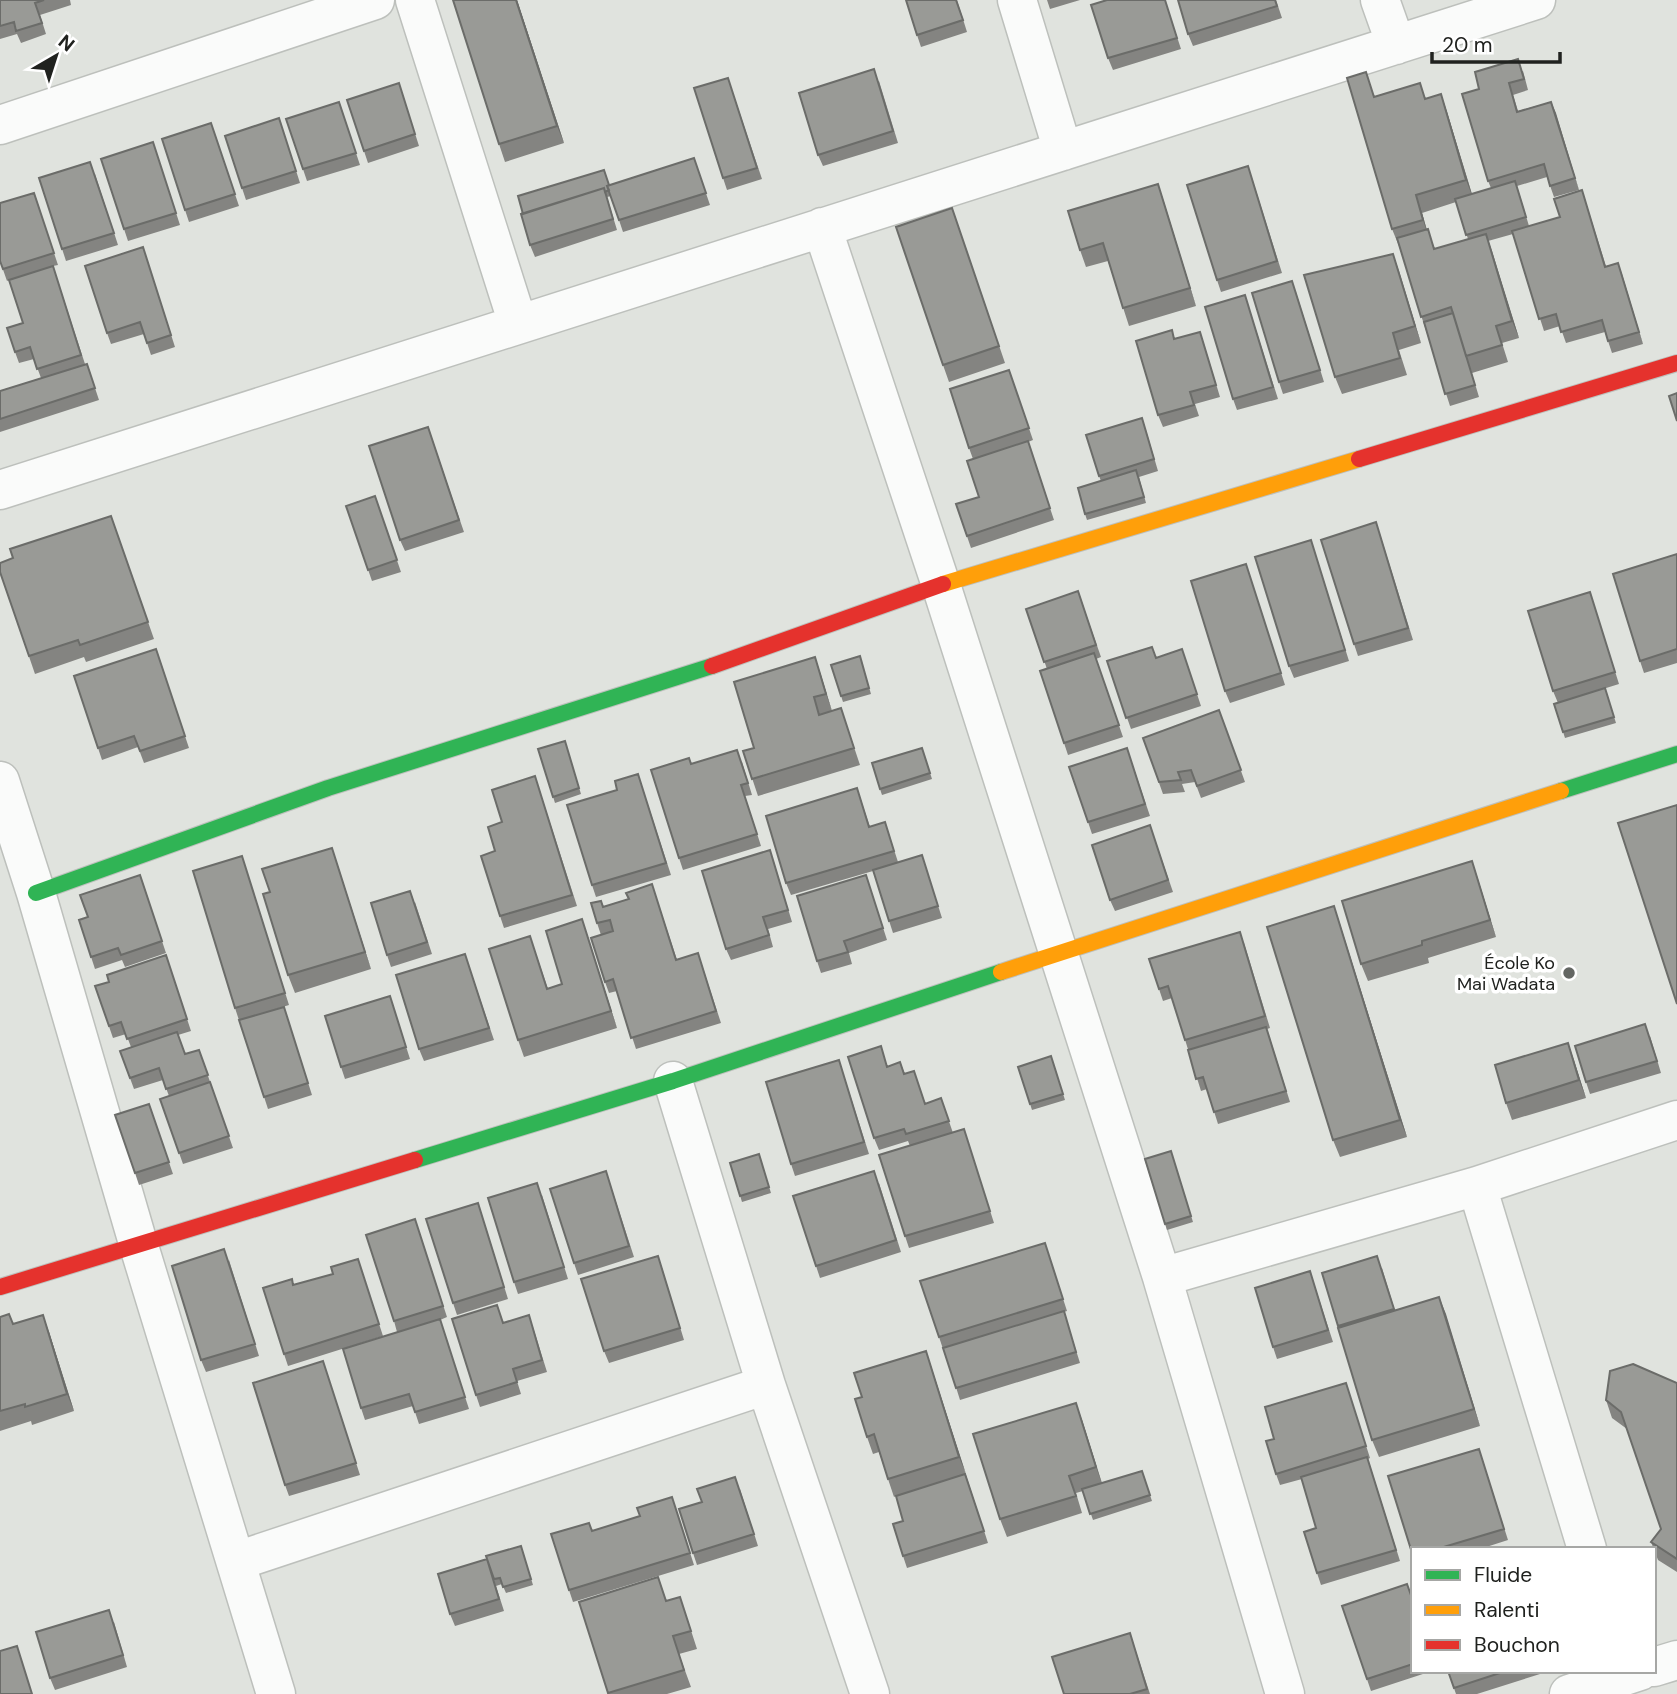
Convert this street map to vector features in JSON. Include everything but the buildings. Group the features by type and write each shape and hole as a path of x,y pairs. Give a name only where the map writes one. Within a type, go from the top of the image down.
{"street":[{"path":"0,125 375,0"},
{"path":"415,0 518,324"},
{"path":"1017,0 1063,151"},
{"path":"1380,0 1396,45"},
{"path":"0,490 1536,0"},
{"path":"822,228 941,585 1162,1278 1285,1694"},
{"path":"36,893 328,788 755,652 941,585 1677,363"},
{"path":"0,1287 673,1081 1059,952 1677,754"},
{"path":"0,781 276,1694"},
{"path":"673,1081 766,1385 870,1694"},
{"path":"1162,1278 1476,1186 1677,1120"},
{"path":"1476,1186 1586,1547"},
{"path":"237,1561 766,1385"},
{"path":"1656,1666 1677,1660"},
{"path":"1569,1694 1630,1673"}],"traffic: fast":[{"path":"36,893 328,788 712,666"},
{"path":"1561,791 1677,754"},
{"path":"415,1160 673,1081 1001,972"}],"traffic: slow":[{"path":"943,584 1359,459"},
{"path":"1001,972 1561,791"}],"traffic: jam":[{"path":"1359,459 1677,363"},
{"path":"712,666 943,584"},
{"path":"0,1287 415,1160"}],"place":[{"name":"École Ko Mai Wadata","path":"1569,973"}]}
